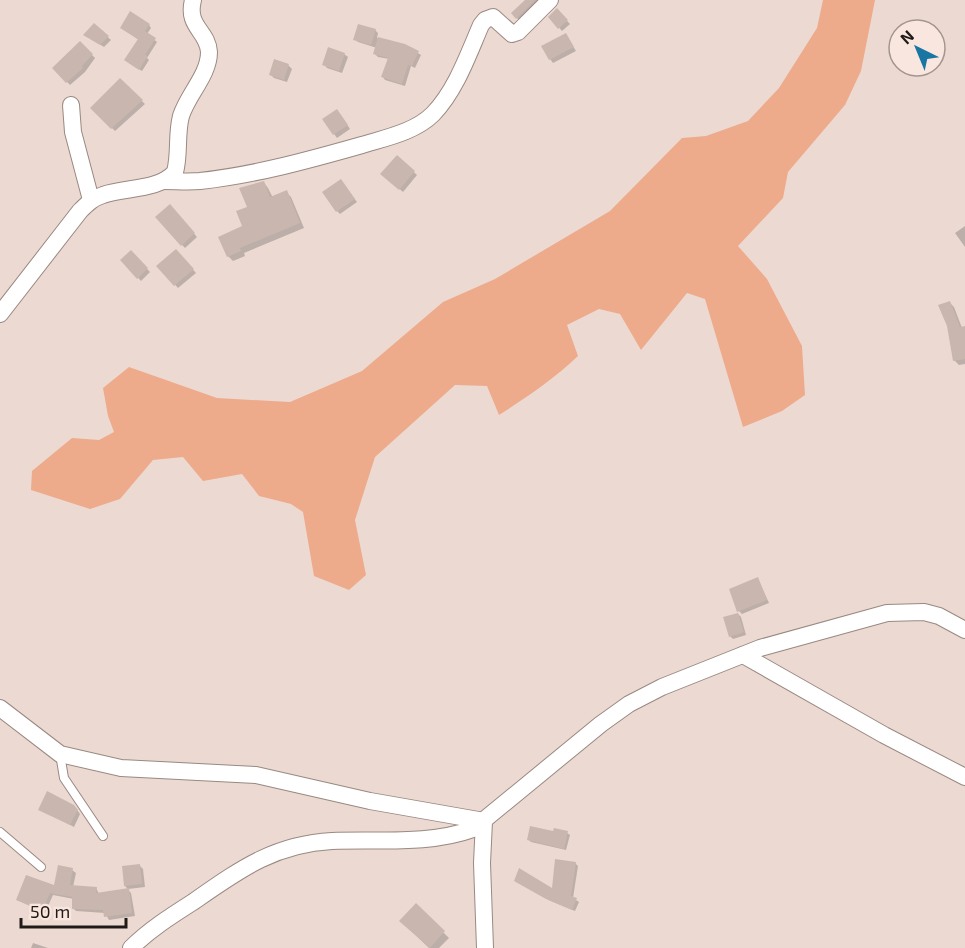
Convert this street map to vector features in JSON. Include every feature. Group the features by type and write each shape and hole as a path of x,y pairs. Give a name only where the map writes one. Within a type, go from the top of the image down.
{"street":[{"path":"164,181 175,172 182,115 202,76 208,57 209,49 206,40 192,16 193,0"},
{"path":"0,314 91,200 103,195 164,181 198,181 309,160 386,138 415,126 432,115 445,99 480,25 485,20 493,17 512,34 518,32 550,0"},
{"path":"71,105 73,132 91,200"},
{"path":"131,948 152,929 246,866 272,854 308,843 449,836 473,829 578,742 629,704 662,687 743,655 776,643 887,613 924,612 939,616 965,630"},
{"path":"743,655 884,735 965,777"},
{"path":"0,708 60,754 121,768 256,775 370,801 484,821"},
{"path":"484,821 482,863 485,948"}],"lane":[{"path":"60,754 64,778 103,836"},
{"path":"0,832 41,867"}],"shaded area":[{"path":"823,0 875,0 861,71 845,105 788,172 783,198 738,246 767,279 802,346 805,395 782,411 743,427 705,299 687,293 641,350 620,314 599,309 567,325 578,356 550,380 499,415 487,386 455,385 375,457 355,520 366,575 349,590 314,576 303,512 291,504 259,496 242,474 203,481 183,457 153,460 120,499 90,509 31,490 32,471 72,438 99,440 114,432 108,416 103,388 129,367 217,398 290,402 362,371 443,302 495,279 610,211 682,138 706,136 748,121 779,88 817,28"}],"building":[{"path":"525,0 535,0 516,19 511,13"},
{"path":"557,8 568,20 558,29 548,17"},
{"path":"130,11 150,24 145,31 156,38 139,70 124,60 138,39 120,28"},
{"path":"94,23 109,36 100,45 83,35"},
{"path":"358,24 376,29 371,45 353,40"},
{"path":"566,33 574,47 549,60 541,46"},
{"path":"378,37 405,44 419,51 412,66 408,65 402,84 381,77 388,58 373,54"},
{"path":"80,41 93,54 82,66 83,68 66,83 52,68"},
{"path":"328,47 345,53 339,71 322,65"},
{"path":"274,59 289,64 284,80 269,75"},
{"path":"120,78 143,100 111,129 90,108"},
{"path":"337,109 348,125 333,135 322,119"},
{"path":"397,155 415,171 399,190 380,174"},
{"path":"341,179 355,199 336,212 322,192"},
{"path":"264,181 270,197 287,190 300,223 240,248 241,251 227,257 218,237 242,226 236,211 247,207 239,188"},
{"path":"170,204 195,233 181,246 155,217"},
{"path":"176,249 194,269 174,286 156,266"},
{"path":"131,250 148,268 137,279 120,260"},
{"path":"950,301 960,327 965,326 965,359 953,361 947,326 938,305"},
{"path":"758,577 767,600 737,612 729,589"},
{"path":"738,613 744,632 729,637 723,617"},
{"path":"47,791 74,805 78,810 70,825 38,810"},
{"path":"530,826 553,831 554,828 568,831 564,849 527,840"},
{"path":"555,859 576,862 571,896 577,898 572,910 514,881 519,868 552,888"},
{"path":"140,864 142,884 124,886 122,866"},
{"path":"58,865 73,868 70,885 97,887 96,893 129,888 132,913 104,917 103,910 72,909 72,897 50,893 42,911 16,900 26,875 54,885"},
{"path":"416,903 445,931 430,948 399,921"}]}
